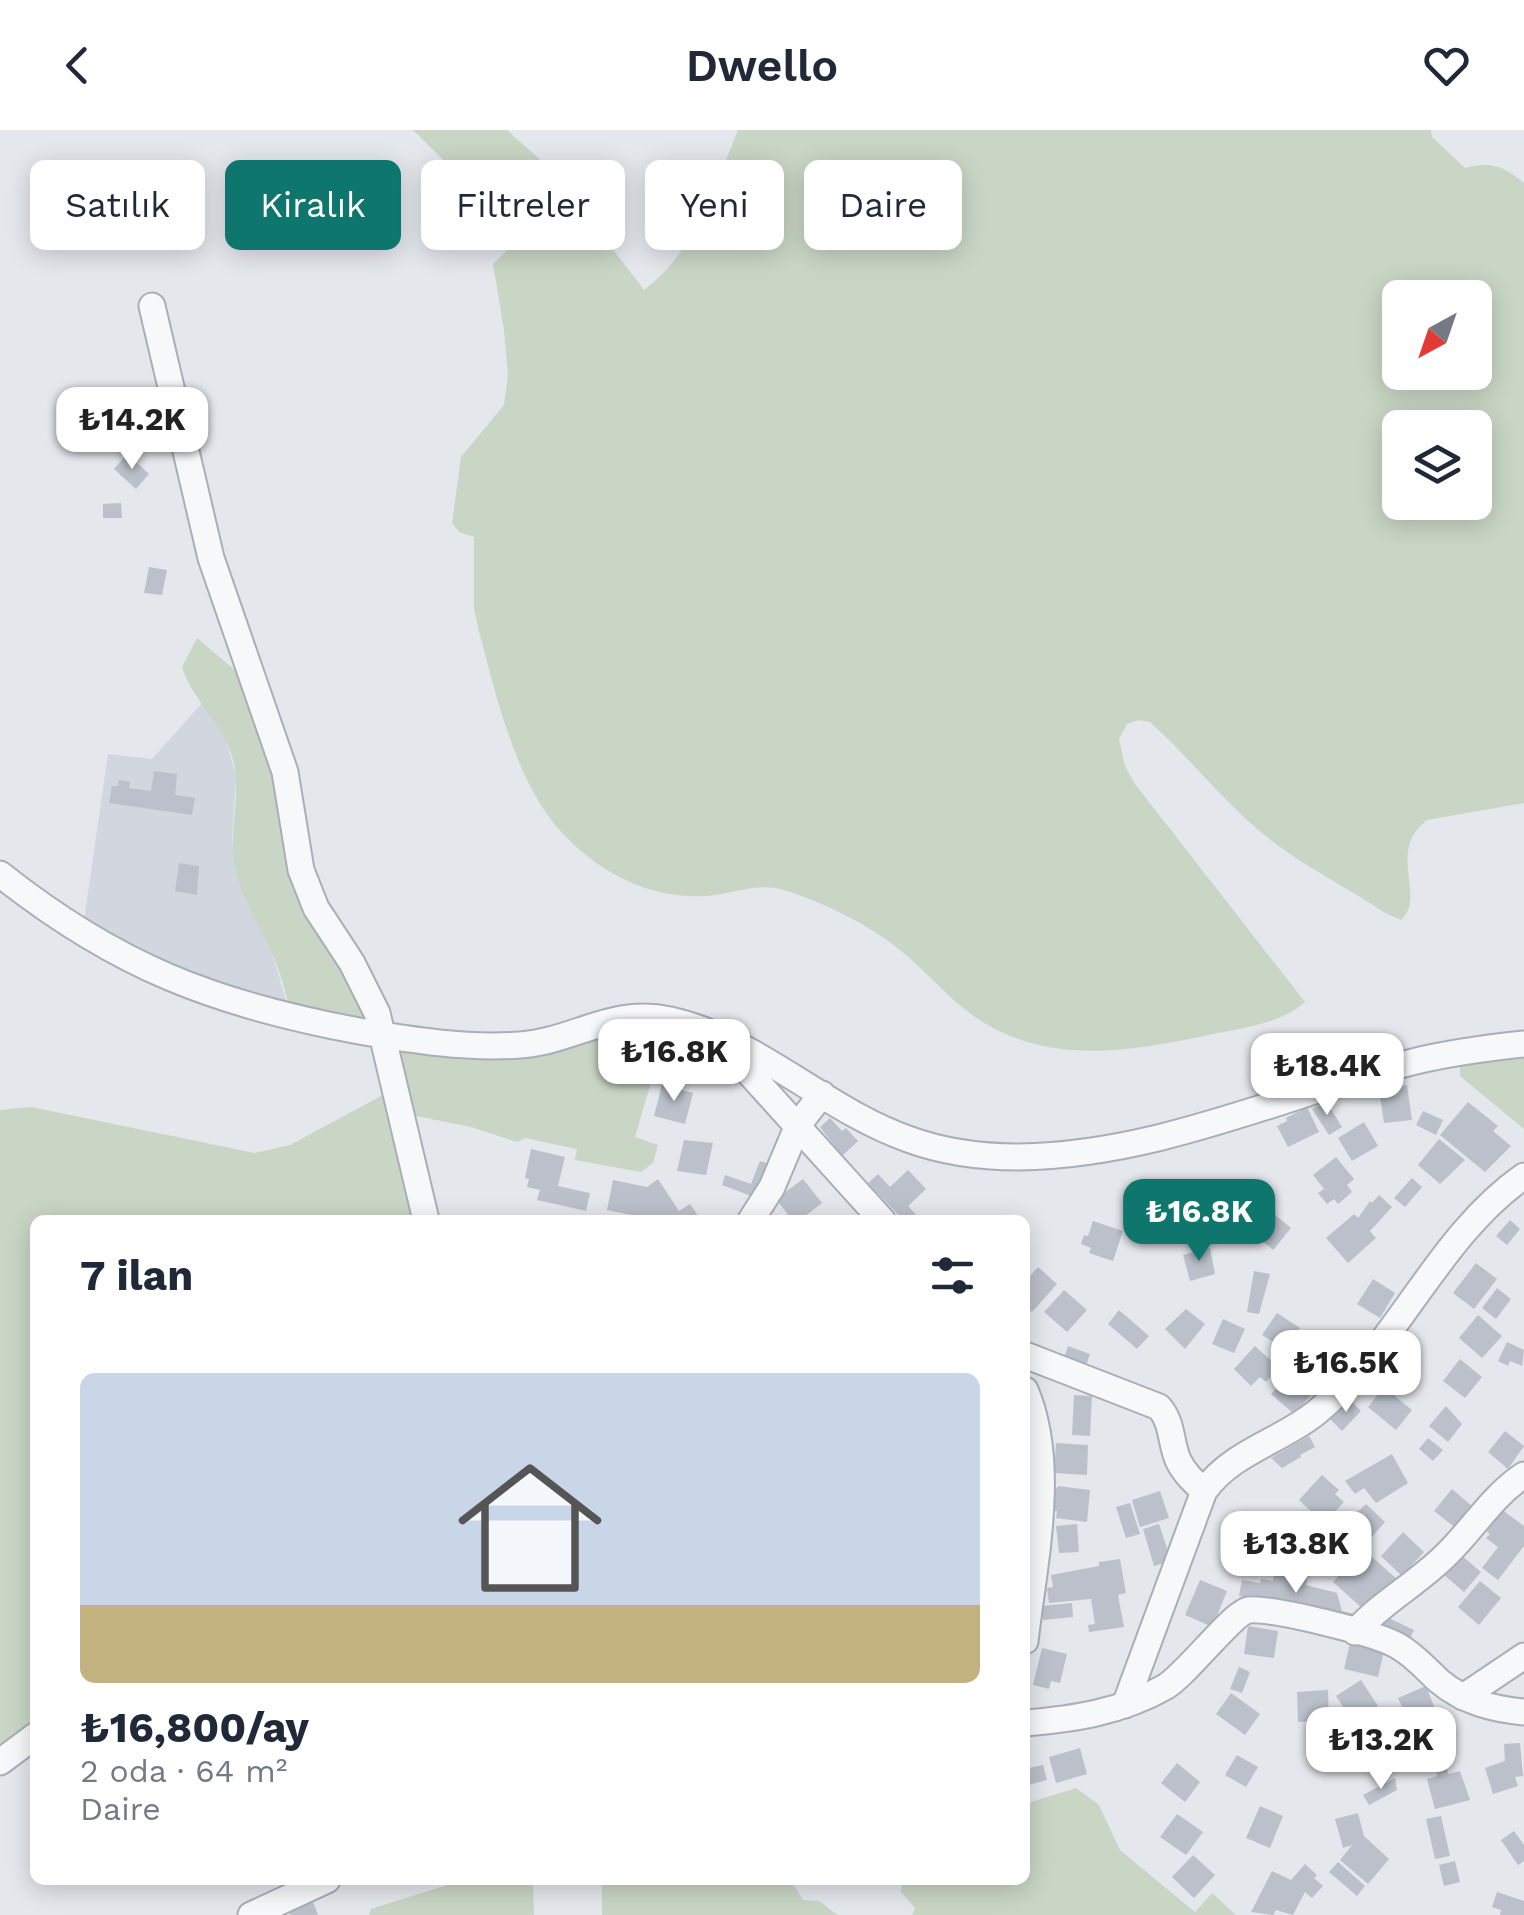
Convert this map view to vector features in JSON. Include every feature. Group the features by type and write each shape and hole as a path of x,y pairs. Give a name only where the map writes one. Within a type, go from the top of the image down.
{"street":[{"path":"152,306 212,558 285,772 307,889 367,990 382,1035 425,1215"},
{"path":"0,874 71,927 158,975 250,1008 382,1035 437,1042 520,1045 553,1040 621,1017 669,1020 714,1034 776,1064 822,1094 906,1138 987,1156 1056,1154 1146,1141 1202,1128 1410,1063 1524,1044"},
{"path":"714,1034 878,1215"},
{"path":"754,1215 772,1186 798,1125 822,1094"},
{"path":"1125,1705 1204,1490 1229,1463 1300,1425 1319,1410 1387,1333 1481,1212 1524,1176"},
{"path":"1030,1357 1159,1407 1170,1423 1178,1460 1204,1490"},
{"path":"1030,1408 1042,1451 1030,1595"},
{"path":"1355,1632 1376,1609 1445,1557 1500,1494 1524,1476"},
{"path":"1030,1723 1077,1718 1125,1705 1168,1685 1234,1619 1248,1610 1274,1612 1394,1644 1463,1697 1493,1709 1524,1712"},
{"path":"1463,1697 1524,1656"},
{"path":"0,1762 30,1740"},
{"path":"251,1915 316,1885"}],"shaded area":[{"path":"203,702 226,741 236,776 232,838 236,871 273,956 291,1017 82,934 108,754 152,759"}],"green space":[{"path":"413,130 507,130 541,160 443,160"},
{"path":"738,130 1431,130 1432,137 1465,168 1496,166 1524,183 1524,803 1427,820 1409,845 1410,899 1401,920 1267,837 1150,722 1138,720 1127,724 1119,739 1125,766 1135,784 1305,1002 1255,1026 1117,1050 1037,1045 986,1024 888,941 831,909 787,891 756,888 687,896 650,889 616,875 584,854 551,820 522,769 501,712 478,628 474,608 474,537 459,532 452,523 461,457 504,405 508,375 493,264 507,250 613,250 644,290 682,250 784,250 784,160 726,160"},
{"path":"197,638 237,672 262,700 295,841 382,1035 291,1017 277,965 235,867 236,782 231,753 182,667"},
{"path":"669,1020 635,1137 658,1145 653,1163 641,1172 575,1160 577,1149 525,1138 517,1142 471,1127 401,1113 425,1215 30,1215 30,1740 0,1762 0,1110 31,1107 255,1153 290,1145 394,1089 382,1035 437,1042"},
{"path":"1524,1044 1524,1129 1460,1076 1460,1052"},
{"path":"1076,1788 1099,1805 1120,1850 1195,1912 1212,1893 1236,1915 912,1915 915,1908 901,1892 902,1885 1030,1885 1030,1802"},
{"path":"447,1885 533,1885 534,1915 369,1915 371,1909"},
{"path":"602,1885 794,1885 803,1900 819,1901 838,1915 602,1915"}],"building":[{"path":"127,454 149,474 136,489 114,469"},
{"path":"121,503 122,518 103,518 103,504"},
{"path":"149,567 167,570 162,595 144,593"},
{"path":"154,771 177,774 175,795 195,798 192,815 109,803 112,786 118,786 119,780 130,782 129,788 151,791"},
{"path":"179,863 199,866 197,895 175,891"},
{"path":"662,1085 693,1093 685,1124 654,1116"},
{"path":"1407,1085 1412,1120 1384,1123 1379,1089"},
{"path":"1326,1101 1342,1127 1329,1135 1312,1109"},
{"path":"1468,1102 1498,1126 1493,1131 1511,1146 1485,1172 1440,1135"},
{"path":"1307,1107 1319,1132 1288,1147 1277,1126"},
{"path":"1423,1111 1443,1120 1436,1135 1416,1125"},
{"path":"830,1118 858,1141 842,1156 820,1127"},
{"path":"1364,1122 1378,1146 1352,1161 1338,1138"},
{"path":"1439,1139 1465,1160 1440,1184 1418,1165"},
{"path":"684,1140 713,1143 706,1175 677,1171"},
{"path":"531,1149 565,1157 558,1186 590,1193 586,1211 537,1200 540,1190 527,1187 529,1179 525,1178"},
{"path":"1336,1157 1354,1179 1347,1185 1352,1192 1338,1204 1334,1199 1327,1204 1318,1193 1324,1189 1313,1175"},
{"path":"760,1161 770,1164 754,1197 722,1185 725,1175 751,1184"},
{"path":"908,1170 926,1189 908,1206 916,1215 898,1215 868,1183 878,1174 890,1187"},
{"path":"1412,1178 1422,1187 1405,1207 1394,1198"},
{"path":"658,1179 679,1211 690,1204 698,1215 631,1215 607,1210 613,1180 647,1187"},
{"path":"803,1179 822,1203 806,1215 788,1215 776,1199"},
{"path":"1189,1184 1199,1210 1174,1220 1164,1194"},
{"path":"1379,1195 1392,1207 1370,1231 1376,1238 1348,1263 1326,1238 1354,1214 1358,1218"},
{"path":"1268,1209 1291,1228 1273,1250 1250,1230"},
{"path":"1510,1220 1520,1229 1507,1245 1496,1236"},
{"path":"1093,1221 1123,1231 1113,1261 1089,1253 1091,1248 1081,1244"},
{"path":"1210,1248 1215,1274 1190,1281 1183,1255"},
{"path":"1476,1263 1497,1279 1474,1309 1453,1293"},
{"path":"1038,1267 1057,1284 1032,1312 1030,1310 1030,1276"},
{"path":"1254,1271 1270,1274 1259,1314 1247,1312"},
{"path":"1373,1279 1395,1293 1380,1318 1357,1304"},
{"path":"1497,1288 1511,1299 1496,1319 1482,1308"},
{"path":"1064,1290 1087,1310 1067,1332 1044,1312"},
{"path":"1186,1309 1205,1324 1185,1349 1165,1329"},
{"path":"1119,1310 1149,1336 1137,1349 1108,1324"},
{"path":"1277,1313 1300,1328 1286,1350 1262,1335"},
{"path":"1478,1315 1502,1336 1482,1358 1459,1338"},
{"path":"1223,1319 1245,1329 1234,1353 1212,1344"},
{"path":"1313,1334 1340,1354 1324,1375 1297,1355"},
{"path":"1405,1342 1414,1349 1399,1367 1390,1359"},
{"path":"1507,1342 1524,1350 1522,1366 1498,1361"},
{"path":"1068,1346 1090,1354 1086,1366 1064,1358"},
{"path":"1255,1346 1279,1368 1266,1382 1260,1377 1251,1386 1234,1369"},
{"path":"1460,1359 1482,1377 1465,1398 1443,1381"},
{"path":"1289,1374 1312,1394 1294,1414 1271,1394"},
{"path":"1384,1387 1412,1410 1396,1430 1368,1407"},
{"path":"1074,1395 1092,1396 1090,1436 1072,1435"},
{"path":"1349,1399 1361,1411 1342,1431 1330,1419"},
{"path":"1446,1406 1462,1424 1448,1442 1429,1426"},
{"path":"1505,1431 1524,1446 1508,1469 1488,1452"},
{"path":"1309,1436 1315,1447 1282,1468 1271,1458"},
{"path":"1428,1438 1443,1450 1433,1461 1419,1449"},
{"path":"1056,1443 1088,1445 1087,1475 1054,1473"},
{"path":"1392,1454 1408,1483 1376,1503 1364,1488 1355,1494 1345,1481"},
{"path":"1322,1475 1339,1490 1335,1494 1344,1502 1324,1524 1299,1500"},
{"path":"1058,1486 1090,1490 1087,1522 1056,1518 1057,1511 1047,1510 1048,1499"},
{"path":"1452,1489 1474,1508 1457,1529 1434,1511"},
{"path":"1160,1491 1169,1518 1140,1527 1132,1500"},
{"path":"1130,1503 1140,1534 1126,1538 1116,1507"},
{"path":"1366,1504 1385,1522 1350,1553 1332,1535"},
{"path":"1501,1509 1524,1526 1524,1546 1498,1580 1482,1568 1498,1547 1486,1538 1490,1534 1485,1530"},
{"path":"1077,1524 1079,1552 1059,1553 1056,1526"},
{"path":"1159,1524 1168,1551 1164,1563 1154,1566 1143,1529"},
{"path":"1403,1532 1424,1552 1402,1576 1381,1556"},
{"path":"1363,1549 1398,1580 1390,1589 1386,1586 1363,1609 1333,1582"},
{"path":"1461,1555 1481,1572 1464,1592 1444,1575"},
{"path":"1120,1559 1126,1593 1118,1595 1124,1627 1089,1632 1088,1625 1095,1624 1091,1599 1049,1603 1047,1588 1053,1587 1051,1575"},
{"path":"1275,1572 1307,1579 1306,1585 1337,1593 1342,1611 1354,1614 1352,1623 1239,1596 1242,1580 1273,1581"},
{"path":"1200,1580 1227,1591 1214,1623 1208,1625 1185,1615"},
{"path":"1480,1581 1501,1598 1479,1625 1458,1607"},
{"path":"1072,1603 1073,1617 1043,1620 1042,1606"},
{"path":"1380,1614 1414,1630 1408,1642 1375,1625"},
{"path":"1248,1626 1278,1631 1274,1658 1244,1654"},
{"path":"1350,1643 1384,1651 1378,1677 1344,1669"},
{"path":"1042,1648 1067,1654 1060,1683 1051,1681 1049,1689 1033,1685"},
{"path":"1239,1667 1250,1672 1242,1693 1230,1689"},
{"path":"1361,1680 1378,1706 1354,1723 1336,1696"},
{"path":"1426,1686 1435,1709 1408,1720 1398,1698"},
{"path":"1328,1690 1329,1720 1298,1722 1297,1692"},
{"path":"1231,1693 1260,1714 1245,1735 1216,1714"},
{"path":"1520,1743 1523,1776 1515,1777 1518,1786 1493,1794 1485,1768 1505,1761 1504,1744"},
{"path":"1080,1748 1087,1774 1056,1783 1049,1757"},
{"path":"1237,1755 1258,1767 1246,1787 1225,1775"},
{"path":"1177,1763 1200,1782 1185,1802 1161,1783"},
{"path":"1043,1765 1047,1780 1030,1785 1030,1768"},
{"path":"1447,1768 1448,1774 1460,1771 1470,1800 1435,1809 1427,1779 1437,1776 1436,1770"},
{"path":"1395,1778 1397,1790 1369,1805 1363,1795"},
{"path":"1260,1806 1283,1816 1270,1848 1246,1838"},
{"path":"1358,1813 1364,1836 1389,1859 1368,1884 1340,1860 1352,1845 1343,1848 1335,1819"},
{"path":"1177,1814 1203,1832 1186,1855 1160,1837"},
{"path":"1441,1816 1450,1856 1435,1859 1426,1819"},
{"path":"1514,1831 1524,1845 1524,1861 1518,1865 1501,1840"},
{"path":"1193,1855 1215,1875 1194,1898 1172,1877"},
{"path":"1455,1861 1460,1882 1444,1886 1439,1865"},
{"path":"1338,1862 1365,1886 1357,1896 1329,1872"},
{"path":"1305,1864 1323,1886 1312,1898 1305,1892 1293,1915 1276,1910 1273,1915 1251,1912 1272,1871 1291,1880"},
{"path":"1497,1892 1524,1901 1524,1915 1500,1915 1501,1910 1492,1907"},
{"path":"310,1894 318,1915 290,1915 285,1903"}]}
